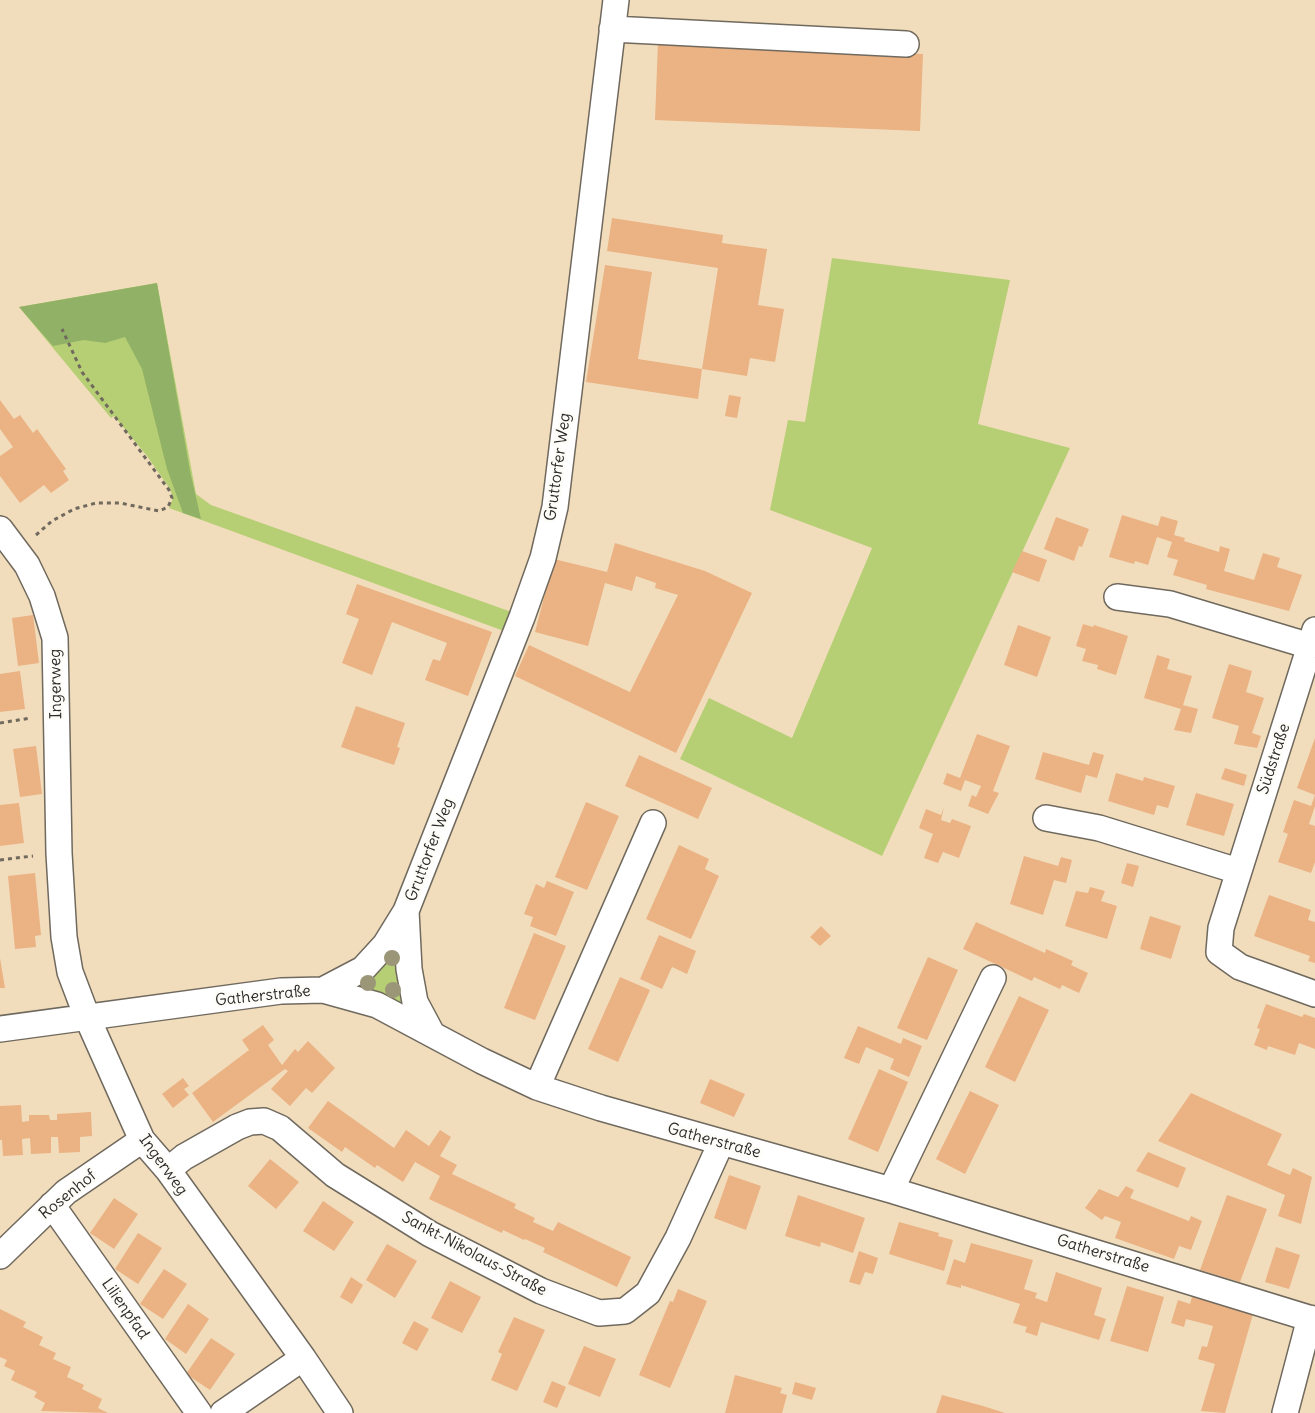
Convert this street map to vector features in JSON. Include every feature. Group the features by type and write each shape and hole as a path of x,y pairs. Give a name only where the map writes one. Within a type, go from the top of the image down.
{"street":[{"name":"Gruttorfer Weg","path":"323,990 363,968 385,945 406,911 522,617 543,558 555,507 616,0"},
{"path":"612,29 906,44"},
{"name":"Ingerweg","path":"0,530 26,565 42,596 54,638 59,853 64,937 70,972 87,1017 142,1140 168,1170 303,1358 340,1413"},
{"name":"Südstraße","path":"1117,597 1170,604 1312,638 1220,928 1219,952 1240,967 1315,994"},
{"path":"1046,818 1099,828 1238,871"},
{"path":"537,1087 653,823"},
{"name":"Gruttorfer Weg","path":"406,911 409,969 416,1002 431,1032"},
{"path":"891,1190 994,978"},
{"name":"Gatherstraße","path":"0,1029 281,991 323,990 377,1005 431,1032 482,1061 537,1087 721,1143 891,1190 1312,1319"},
{"name":"Sankt-Nikolaus-Straße","path":"168,1170 184,1158 237,1127 250,1122 264,1121 280,1128 335,1174 430,1234 541,1291 599,1313 625,1311 648,1293 678,1238 721,1143"},
{"name":"Rosenhof","path":"0,1256 66,1192 142,1140"},
{"name":"Lilienpfad","path":"52,1205 199,1413"},
{"path":"1285,1413 1312,1319"},
{"path":"223,1413 303,1358"}],"path":[{"path":"16,551 52,521 74,509 96,503 120,503 159,511 168,506 172,498 169,490 152,466 82,372 62,329"},
{"path":"0,860 59,853"}],"green space":[{"path":"832,258 1010,280 978,424 1070,448 882,856 680,759 709,698 792,738 872,548 770,510 788,420 805,422"},
{"path":"157,283 196,494 211,505 520,615 512,634 169,508 173,498 170,489 147,456 114,416 111,418 19,307"},
{"path":"157,283 190,471 201,519 183,513 167,469 142,369 125,337 105,343 84,340 53,346 19,307"},
{"path":"394,950 407,1002 401,1005 355,983"}],"building":[{"path":"658,42 923,54 920,131 655,120"},
{"path":"612,218 723,235 722,243 767,249 758,305 784,309 775,362 750,358 747,376 702,369 718,268 607,251"},
{"path":"605,265 652,272 638,359 702,369 698,399 586,382"},
{"path":"729,395 741,397 737,418 725,416"},
{"path":"0,400 14,419 20,415 33,433 37,429 66,469 63,471 69,480 51,493 44,485 20,503 0,476 0,456 13,447 0,429"},
{"path":"1122,515 1158,526 1161,516 1178,521 1174,535 1185,538 1184,541 1219,552 1220,546 1230,549 1224,571 1254,580 1263,553 1280,558 1277,567 1302,575 1289,611 1206,589 1207,585 1173,575 1178,560 1167,557 1172,542 1157,537 1148,565 1135,561 1134,564 1109,557"},
{"path":"1056,517 1089,529 1082,547 1079,546 1074,561 1044,549"},
{"path":"615,543 705,571 752,593 676,753 515,676 529,645 630,692 678,595 655,588 656,583 636,576 632,591 605,583 588,646 535,632 554,559 607,572"},
{"path":"1022,551 1047,560 1039,582 1012,572"},
{"path":"357,584 492,632 468,696 425,680 433,659 440,661 447,643 392,622 372,675 342,663 359,619 346,614"},
{"path":"33,615 39,663 18,666 12,618"},
{"path":"1083,624 1093,627 1094,625 1128,636 1116,675 1097,669 1098,665 1082,661 1086,649 1076,646"},
{"path":"1018,625 1051,637 1037,677 1004,665"},
{"path":"1157,655 1170,659 1167,669 1192,676 1183,705 1198,709 1191,733 1174,730 1181,709 1144,698"},
{"path":"1229,664 1252,671 1246,692 1264,698 1252,733 1261,736 1257,748 1234,744 1239,726 1212,718"},
{"path":"20,671 25,709 0,712 0,674"},
{"path":"356,706 405,723 397,747 400,748 394,765 341,747"},
{"path":"977,734 1010,746 993,791 999,793 988,814 968,806 972,795 976,797 981,786 965,780 961,791 943,784 947,773 960,778"},
{"path":"1315,738 1315,795 1297,788"},
{"path":"36,746 42,794 20,797 13,749"},
{"path":"1043,752 1089,765 1093,752 1104,755 1097,778 1086,775 1081,793 1035,779"},
{"path":"639,755 712,788 698,819 625,786"},
{"path":"1225,768 1247,775 1244,786 1221,779"},
{"path":"1116,773 1143,781 1144,777 1175,786 1168,808 1157,805 1154,815 1108,801"},
{"path":"1196,793 1234,804 1224,836 1186,825"},
{"path":"1315,795 1315,806 1309,824 1315,826 1315,862 1311,873 1278,862 1288,834 1283,832 1294,800 1311,806"},
{"path":"586,802 619,816 587,890 555,877"},
{"path":"19,803 24,843 0,846 0,805"},
{"path":"944,807 941,820 950,823 952,819 971,826 959,858 943,852 938,863 924,858 933,834 919,828 926,809 941,815"},
{"path":"679,845 709,859 705,869 719,876 691,939 646,919"},
{"path":"1024,856 1058,866 1061,857 1072,860 1066,883 1054,880 1043,915 1010,904"},
{"path":"1127,863 1139,866 1133,887 1121,883"},
{"path":"35,873 41,935 35,936 36,947 15,949 8,876"},
{"path":"547,881 574,892 556,936 530,926 533,917 524,914 536,884 544,888"},
{"path":"1090,887 1105,891 1101,901 1117,906 1107,939 1065,926 1076,891 1088,893"},
{"path":"1269,895 1311,910 1308,920 1315,922 1315,963 1308,961 1310,956 1254,936"},
{"path":"1150,916 1181,926 1171,959 1140,949"},
{"path":"976,922 1045,953 1046,949 1073,961 1071,965 1088,973 1079,993 1062,985 1060,989 1034,977 1032,981 963,949"},
{"path":"821,926 831,936 820,946 810,937"},
{"path":"534,933 566,946 535,1020 504,1008"},
{"path":"659,935 696,951 687,974 672,967 662,989 640,979"},
{"path":"928,957 958,970 927,1040 897,1028"},
{"path":"0,958 5,988 0,988"},
{"path":"620,977 650,990 618,1062 588,1049"},
{"path":"1019,996 1049,1010 1015,1082 985,1067"},
{"path":"1266,1004 1302,1017 1304,1014 1315,1018 1315,1049 1299,1043 1295,1055 1268,1046 1267,1050 1254,1045 1260,1029 1257,1028"},
{"path":"263,1025 274,1040 268,1045 282,1065 295,1049 298,1052 308,1041 335,1068 312,1093 306,1088 290,1106 271,1089 288,1071 285,1069 213,1122 192,1093 249,1050 242,1040"},
{"path":"858,1026 901,1044 903,1038 922,1046 909,1077 890,1069 894,1059 866,1047 859,1064 844,1058"},
{"path":"879,1069 908,1082 878,1152 848,1139"},
{"path":"183,1078 189,1086 184,1089 189,1095 173,1108 162,1094"},
{"path":"710,1079 745,1094 734,1117 700,1103"},
{"path":"970,1091 999,1105 965,1174 936,1159"},
{"path":"1191,1093 1282,1134 1267,1165 1290,1175 1293,1168 1312,1177 1301,1224 1278,1216 1285,1195 1158,1141"},
{"path":"328,1101 394,1148 406,1130 429,1146 440,1130 451,1137 440,1156 457,1165 452,1174 516,1204 514,1208 535,1218 533,1222 553,1231 558,1222 631,1257 617,1287 543,1252 545,1248 503,1230 502,1233 429,1199 440,1176 415,1162 403,1182 377,1165 375,1168 345,1147 342,1152 308,1128"},
{"path":"21,1105 22,1122 29,1121 29,1115 49,1115 50,1120 57,1120 57,1114 91,1112 92,1136 80,1137 80,1152 59,1153 58,1137 51,1137 51,1153 31,1154 30,1138 22,1139 23,1155 3,1156 2,1140 0,1140 0,1106"},
{"path":"1148,1152 1186,1168 1178,1188 1136,1171"},
{"path":"270,1159 299,1182 276,1209 248,1186"},
{"path":"729,1175 761,1186 746,1230 714,1218"},
{"path":"1126,1186 1134,1190 1130,1198 1189,1221 1191,1216 1202,1221 1191,1250 1179,1246 1174,1259 1115,1238 1121,1222 1105,1216 1102,1220 1085,1208 1099,1189 1118,1197"},
{"path":"798,1195 865,1218 853,1253 821,1242 820,1247 785,1236"},
{"path":"1227,1195 1267,1209 1240,1282 1200,1270"},
{"path":"114,1198 138,1214 114,1249 90,1233"},
{"path":"323,1201 354,1222 334,1251 303,1231"},
{"path":"899,1222 939,1233 938,1236 953,1240 944,1271 889,1254"},
{"path":"138,1233 162,1248 138,1284 115,1269"},
{"path":"971,1243 1033,1260 1024,1289 1037,1293 1035,1298 1047,1302 1056,1272 1102,1288 1094,1315 1106,1319 1099,1340 1041,1322 1037,1336 1025,1332 1027,1327 1013,1323 1020,1304 961,1285 961,1288 946,1284 954,1259 965,1263"},
{"path":"387,1244 417,1261 395,1298 366,1280"},
{"path":"1276,1247 1300,1255 1289,1289 1265,1282"},
{"path":"859,1251 878,1258 873,1274 865,1272 860,1285 849,1282"},
{"path":"164,1269 187,1284 163,1319 140,1304"},
{"path":"351,1277 363,1285 352,1304 340,1297"},
{"path":"450,1281 481,1297 462,1333 431,1318"},
{"path":"1127,1286 1164,1297 1148,1352 1110,1341"},
{"path":"678,1289 707,1301 670,1388 639,1375 670,1301 673,1302"},
{"path":"1193,1293 1232,1304 1231,1308 1253,1314 1225,1413 1201,1411 1215,1364 1198,1359 1202,1346 1207,1347 1213,1326 1186,1319 1184,1327 1171,1323 1178,1300 1190,1304"},
{"path":"188,1304 209,1319 186,1354 165,1339"},
{"path":"0,1309 26,1322 23,1327 43,1337 39,1345 56,1353 53,1359 71,1367 67,1377 84,1385 82,1389 102,1399 98,1408 108,1413 41,1411 45,1403 34,1397 37,1392 11,1380 15,1371 4,1366 7,1360 0,1357"},
{"path":"514,1317 545,1330 517,1391 491,1380 502,1354 498,1352"},
{"path":"414,1321 429,1329 417,1351 402,1343"},
{"path":"211,1338 235,1354 210,1390 186,1374"},
{"path":"584,1346 616,1359 600,1397 568,1384"},
{"path":"735,1375 782,1388 780,1393 787,1395 782,1413 725,1413"},
{"path":"552,1381 566,1387 557,1408 543,1402"},
{"path":"795,1382 816,1388 812,1400 792,1394"},
{"path":"942,1395 983,1406 1005,1413 936,1413"}]}
